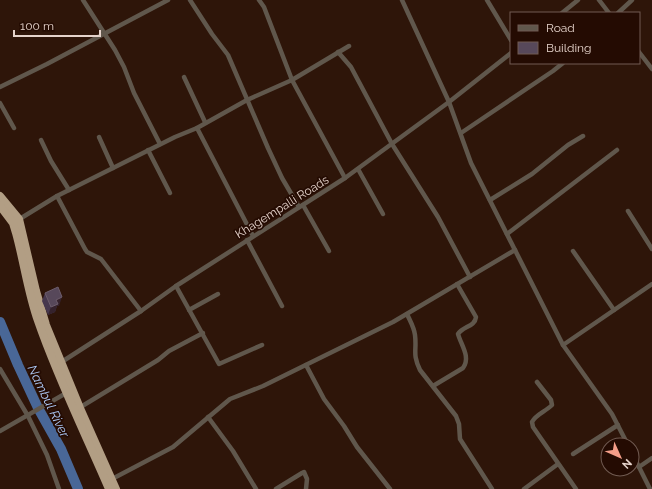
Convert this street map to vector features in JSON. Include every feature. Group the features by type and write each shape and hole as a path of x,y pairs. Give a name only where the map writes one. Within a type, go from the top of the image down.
{"highway":[{"path":"0,196 16,221 32,304 70,391 109,489"},
{"path":"0,206 16,221"},
{"path":"77,409 116,489"}],"street":[{"path":"83,0 124,67 134,93 160,144"},
{"path":"0,87 168,0"},
{"path":"190,0 225,51 282,178 329,251"},
{"path":"259,0 264,7 292,80 346,178"},
{"path":"402,0 449,102 471,163 563,345 612,414 624,437"},
{"path":"487,0 510,38"},
{"path":"563,12 578,0"},
{"path":"599,0 608,12"},
{"path":"619,12 632,0"},
{"path":"16,221 69,190 160,144 197,128 205,122 247,100 292,80 349,46"},
{"path":"338,52 351,67 392,144 438,217 455,246 470,277"},
{"path":"640,53 652,69"},
{"name":"Khagempalli Roads","path":"58,364 253,236 346,178 449,102 510,54"},
{"path":"461,133 554,71 562,64"},
{"path":"184,77 205,122"},
{"path":"0,103 14,128"},
{"path":"197,128 253,236"},
{"path":"490,200 532,174 568,145 583,136"},
{"path":"99,137 113,168"},
{"path":"41,140 69,190"},
{"path":"148,150 170,193"},
{"path":"507,234 617,150"},
{"path":"358,169 383,214"},
{"path":"58,196 85,249 101,259 140,311"},
{"path":"628,211 652,249"},
{"path":"247,240 282,306"},
{"path":"112,479 173,447 230,399 264,386 407,314 515,250"},
{"path":"573,251 614,310"},
{"path":"433,386 464,368 467,363 467,358 458,334 460,330 476,321 476,316 458,284"},
{"path":"563,345 652,284"},
{"path":"176,286 220,364 262,345"},
{"path":"189,310 218,294"},
{"path":"407,314 416,337 414,355 416,362 456,416 459,424 460,439 492,489"},
{"path":"77,409 158,360 169,351 203,333"},
{"path":"306,365 324,400 344,426 357,447 390,489"},
{"path":"0,369 28,416 47,455 59,489"},
{"path":"537,382 551,400 552,405 547,410 535,416 532,422 533,427 576,489"},
{"path":"0,431 70,391"},
{"path":"208,417 233,451 256,489"},
{"path":"573,454 618,425"},
{"path":"640,467 652,458"},
{"path":"524,489 558,464"},
{"path":"640,470 650,489"},
{"path":"276,489 304,472 307,479 306,489"}],"building":[{"path":"58,287 62,297 56,300 58,304 51,307 45,293"}],"waterway":[{"name":"Nambul River","path":"0,322 38,408 61,449 78,489"}]}
